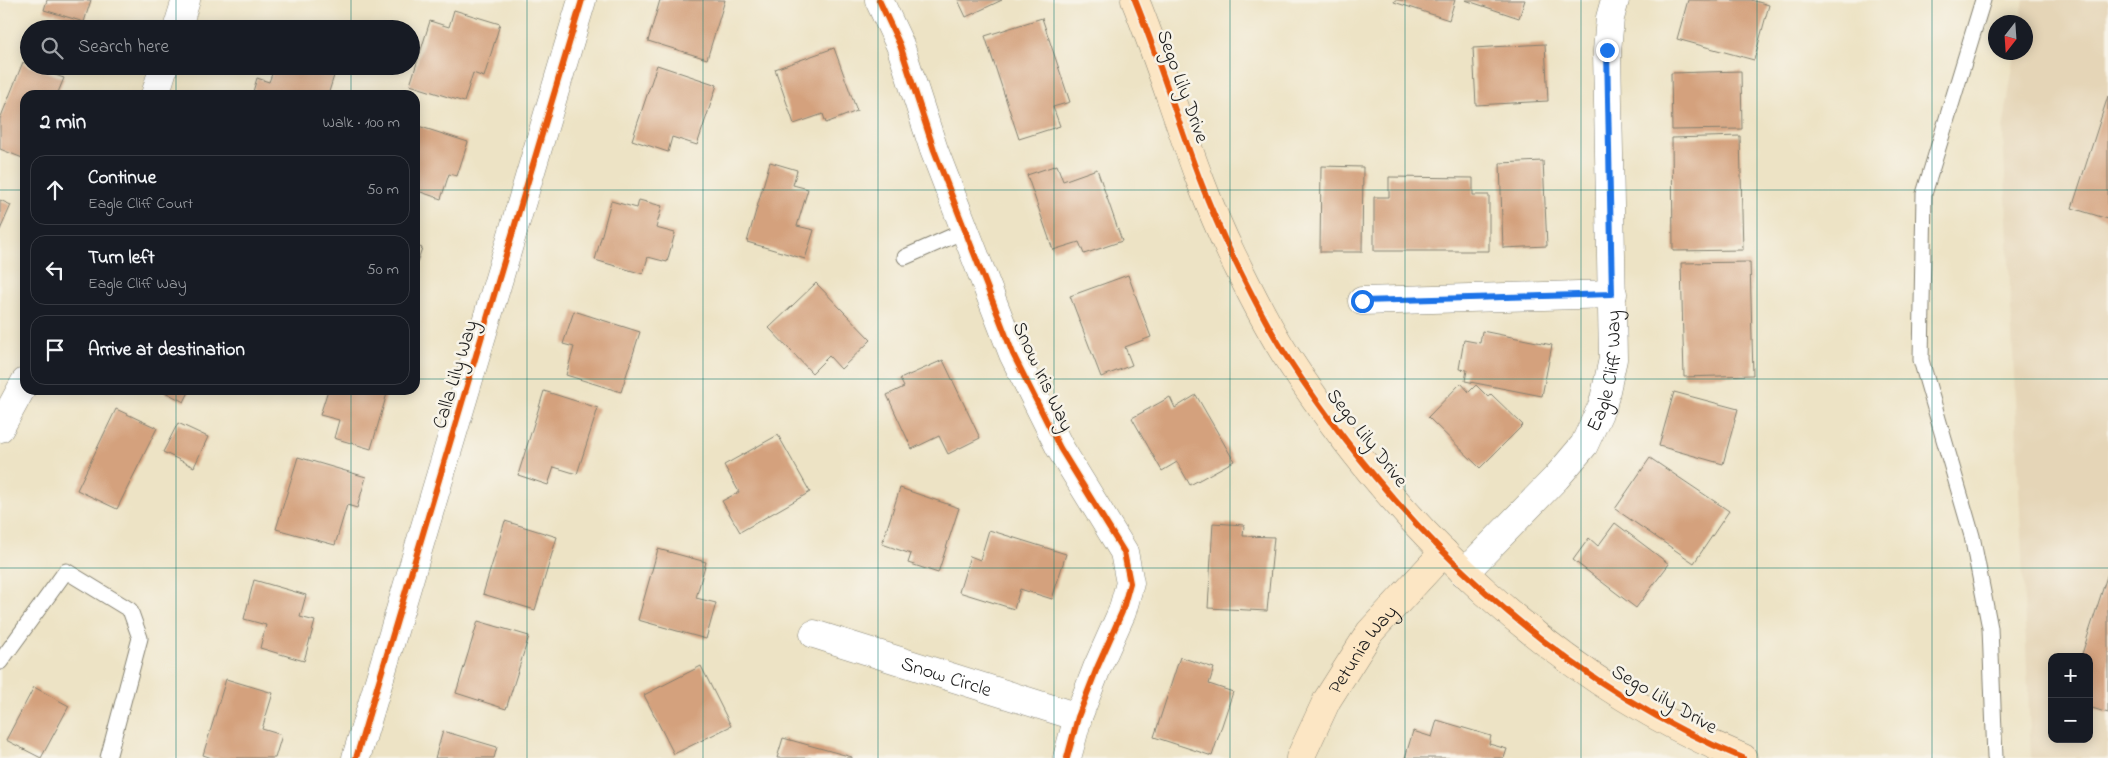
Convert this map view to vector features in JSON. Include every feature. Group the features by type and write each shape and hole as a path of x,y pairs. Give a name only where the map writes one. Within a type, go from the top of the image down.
{"street":[{"path":"180,20 186,0"},
{"name":"Calla Lily Way","path":"356,758 582,0"},
{"name":"Snow Iris Way","path":"879,0 900,45 934,150 1013,354 1060,448 1124,552 1130,583 1122,612 1078,717 1067,758"},
{"name":"Sego Lily Drive","path":"1135,0 1159,61 1191,154 1231,253 1286,356 1359,458 1464,573 1552,648 1634,703 1720,749 1743,758"},
{"name":"Eagle Cliff Way","path":"1464,573 1556,478 1584,445 1603,404 1613,359 1607,50 1610,18 1615,0"},
{"path":"157,90 161,75"},
{"path":"1362,301 1612,294"},
{"path":"0,428 20,391"},
{"name":"Petunia Way","path":"1300,758 1327,700 1370,632 1444,552"},
{"name":"Snow Circle","path":"814,634 1078,717"}],"lane":[{"path":"1983,0 1924,194 1921,360 1972,536 1990,628 1995,758"},
{"path":"905,257 964,231"},
{"path":"0,662 66,571 130,610 140,638 108,758"}],"shaded area":[{"path":"2024,0 2108,0 2108,758 2031,758 2003,130 2014,60 2033,60 2033,15 2021,15"}],"building":[{"path":"47,0 91,0 85,20 77,20 44,10"},
{"path":"660,0 725,0 707,59 648,41"},
{"path":"958,0 1002,0 966,17"},
{"path":"1395,0 1455,0 1449,20 1394,2"},
{"path":"1465,0 1525,0 1519,18"},
{"path":"1688,0 1751,0 1769,5 1754,60 1677,39"},
{"path":"454,10 500,24 484,77 473,73 464,102 410,85 413,75 420,75 420,53 430,21 449,27"},
{"path":"1042,18 1070,102 1053,107 1060,126 1019,139 985,36"},
{"path":"1545,44 1548,101 1476,105 1473,48"},
{"path":"834,48 857,111 826,123 823,114 794,124 775,69"},
{"path":"657,65 717,85 697,145 672,137 668,152 632,140"},
{"path":"20,69 20,75 55,75 64,78 59,90 20,90 20,157 0,149 0,119"},
{"path":"1741,71 1742,129 1672,130 1671,73"},
{"path":"272,75 334,75 330,90 253,90 257,78 269,82"},
{"path":"2108,96 2108,219 2072,208"},
{"path":"420,127 468,142 457,176 449,174 441,199 420,192"},
{"path":"1740,136 1743,250 1673,251 1672,138"},
{"path":"1543,161 1547,246 1503,248 1500,163"},
{"path":"770,162 797,170 793,185 808,189 797,226 814,230 805,259 747,242"},
{"path":"1057,165 1063,181 1097,169 1122,241 1084,254 1079,242 1053,250 1027,175"},
{"path":"1321,166 1363,167 1362,252 1320,252"},
{"path":"1389,177 1473,178 1473,195 1489,195 1489,251 1374,251 1374,197 1389,197"},
{"path":"0,200 11,205 0,230"},
{"path":"639,200 662,206 656,228 675,233 667,262 648,257 643,274 595,260 611,201 637,208"},
{"path":"1750,262 1753,375 1684,377 1681,263"},
{"path":"1128,275 1151,337 1125,347 1132,365 1101,377 1070,296"},
{"path":"816,283 871,340 841,369 829,356 812,373 769,328"},
{"path":"574,311 640,332 621,392 566,375 574,347 563,344"},
{"path":"1482,331 1552,345 1542,396 1465,381 1467,370 1459,369 1464,340 1480,343"},
{"path":"943,360 980,438 948,454 939,436 912,449 887,395 904,387 900,379"},
{"path":"1461,383 1469,392 1476,385 1488,397 1491,394 1523,425 1480,468 1428,417"},
{"path":"544,391 598,408 577,474 554,467 548,485 518,475"},
{"path":"1674,392 1738,409 1723,464 1659,446"},
{"path":"171,395 188,395 184,402"},
{"path":"326,395 387,395 371,449 334,438 339,420 320,415"},
{"path":"1196,395 1234,461 1190,485 1177,462 1162,471 1132,418 1170,397 1175,408"},
{"path":"116,409 157,428 117,509 77,490"},
{"path":"178,423 208,437 194,467 163,452"},
{"path":"778,435 810,492 740,532 722,501 739,492 724,465"},
{"path":"298,457 366,477 357,508 347,505 335,545 276,529"},
{"path":"1650,458 1729,511 1694,563 1615,509"},
{"path":"900,488 959,508 938,573 908,563 911,554 882,544"},
{"path":"505,521 557,537 535,610 483,594"},
{"path":"1213,523 1244,525 1243,536 1274,537 1267,611 1208,608"},
{"path":"1615,523 1669,564 1636,608 1573,560 1589,538 1598,546"},
{"path":"989,530 1066,554 1052,599 1020,589 1014,609 959,592 970,556 980,560"},
{"path":"658,549 706,562 696,598 716,603 706,639 638,620"},
{"path":"2108,573 2108,713 2093,708 2093,653 2082,653"},
{"path":"254,580 306,595 300,617 315,621 304,661 260,648 266,625 244,619"},
{"path":"478,621 529,636 506,709 456,693"},
{"path":"1180,657 1214,668 1209,684 1233,692 1212,756 1154,737"},
{"path":"701,666 731,726 674,754 644,695"},
{"path":"226,679 273,693 262,729 282,735 275,758 212,758 203,755"},
{"path":"34,687 69,706 41,758 6,740"},
{"path":"1437,720 1491,736 1489,744 1507,749 1504,758 1405,758 1413,731 1432,737"},
{"path":"443,731 497,747 494,758 435,758"},
{"path":"783,738 852,757 852,758 777,758"}],"cycle path":[{"path":"356,758 582,0"},
{"path":"879,0 900,45 934,150 1013,354 1060,448 1124,552 1130,583 1122,612 1078,717 1067,758"},
{"path":"1135,0 1205,192 1251,294 1287,357 1330,420 1378,480 1430,538 1485,592 1545,642 1607,686 1674,725 1743,758"}],"route":[{"path":"1362,301 1612,294 1607,50"}]}
